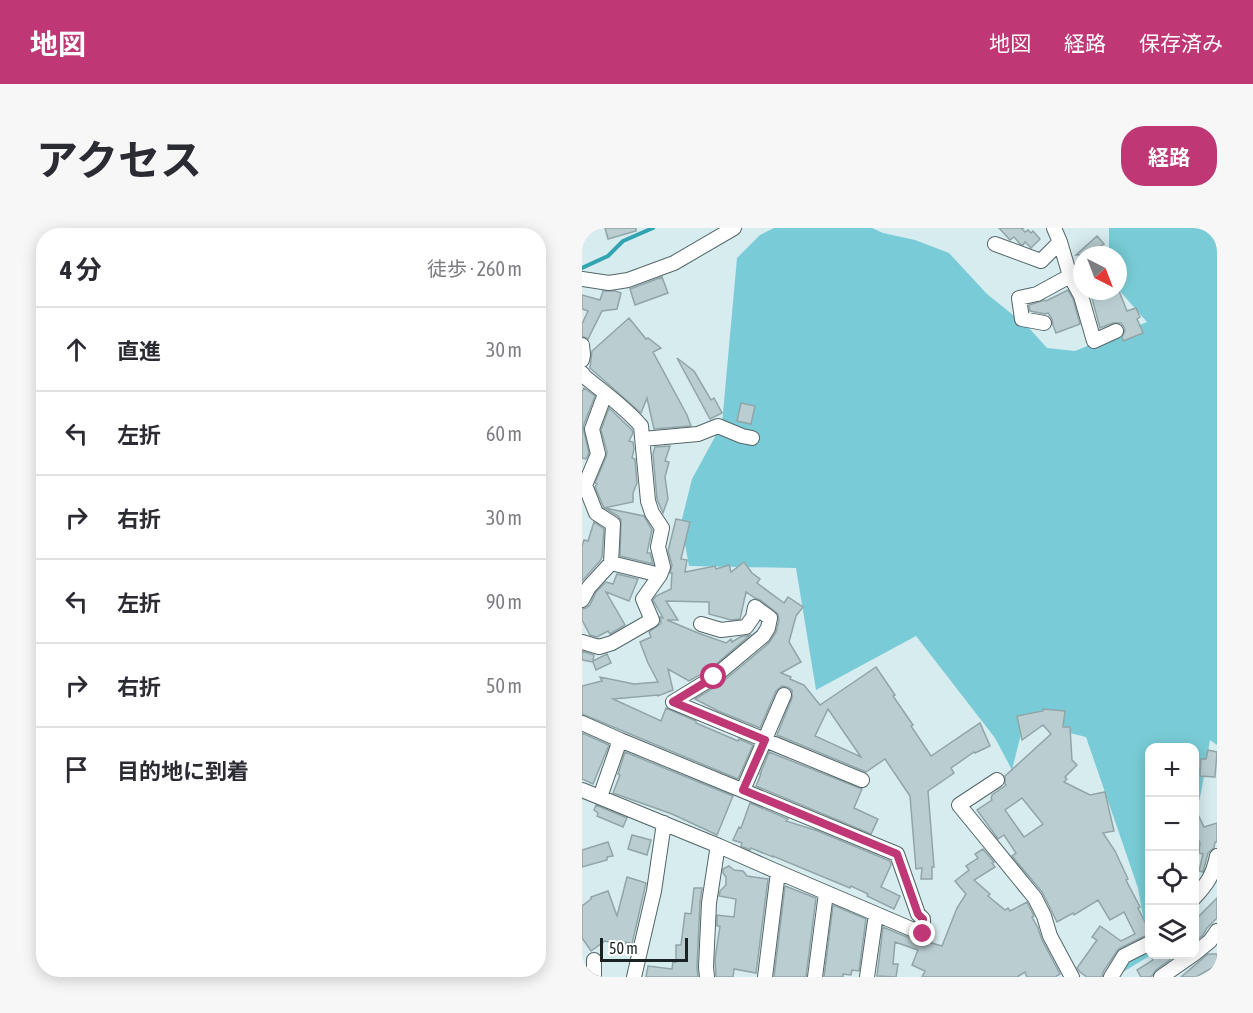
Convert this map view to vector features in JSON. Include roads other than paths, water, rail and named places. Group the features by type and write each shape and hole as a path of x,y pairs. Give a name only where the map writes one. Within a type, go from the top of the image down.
{"street":[{"path":"582,279 609,283 628,280 674,263 711,234 734,228"},
{"path":"1054,228 1070,276 1081,296 1094,341 1116,331"},
{"path":"995,244 1041,261 1060,242"},
{"path":"1044,323 1022,319 1019,298 1037,294 1070,276"},
{"path":"582,345 582,360"},
{"path":"582,373 633,416 641,426 648,501 652,513 662,528 658,547 663,567 643,599 652,620 612,643 599,647 582,642"},
{"path":"582,600 589,587 611,563 614,524 596,513 585,485 586,468 598,454 591,429 605,394"},
{"path":"643,439 698,434 718,426 752,438"},
{"path":"611,563 660,575"},
{"path":"700,624 721,630 746,627 753,617 755,607 770,618 763,636 714,677 673,702 862,780"},
{"path":"743,790 784,694"},
{"path":"582,723 897,854 918,914 923,919 923,934 582,790"},
{"path":"600,796 620,740"},
{"path":"997,780 959,805 1035,898 1044,915 1050,936 1072,977"},
{"path":"634,977 654,891 664,823"},
{"path":"707,977 710,903 719,846"},
{"path":"1199,893 1208,883 1217,856"},
{"path":"765,977 778,873"},
{"path":"815,977 826,893"},
{"path":"867,977 876,914"},
{"path":"1199,950 1217,932"},
{"path":"1115,976 1124,956 1145,945"},
{"path":"1161,977 1187,959"},
{"path":"594,960 594,977"}],"waterway":[{"path":"582,268 608,256 623,241 653,228"}]}
